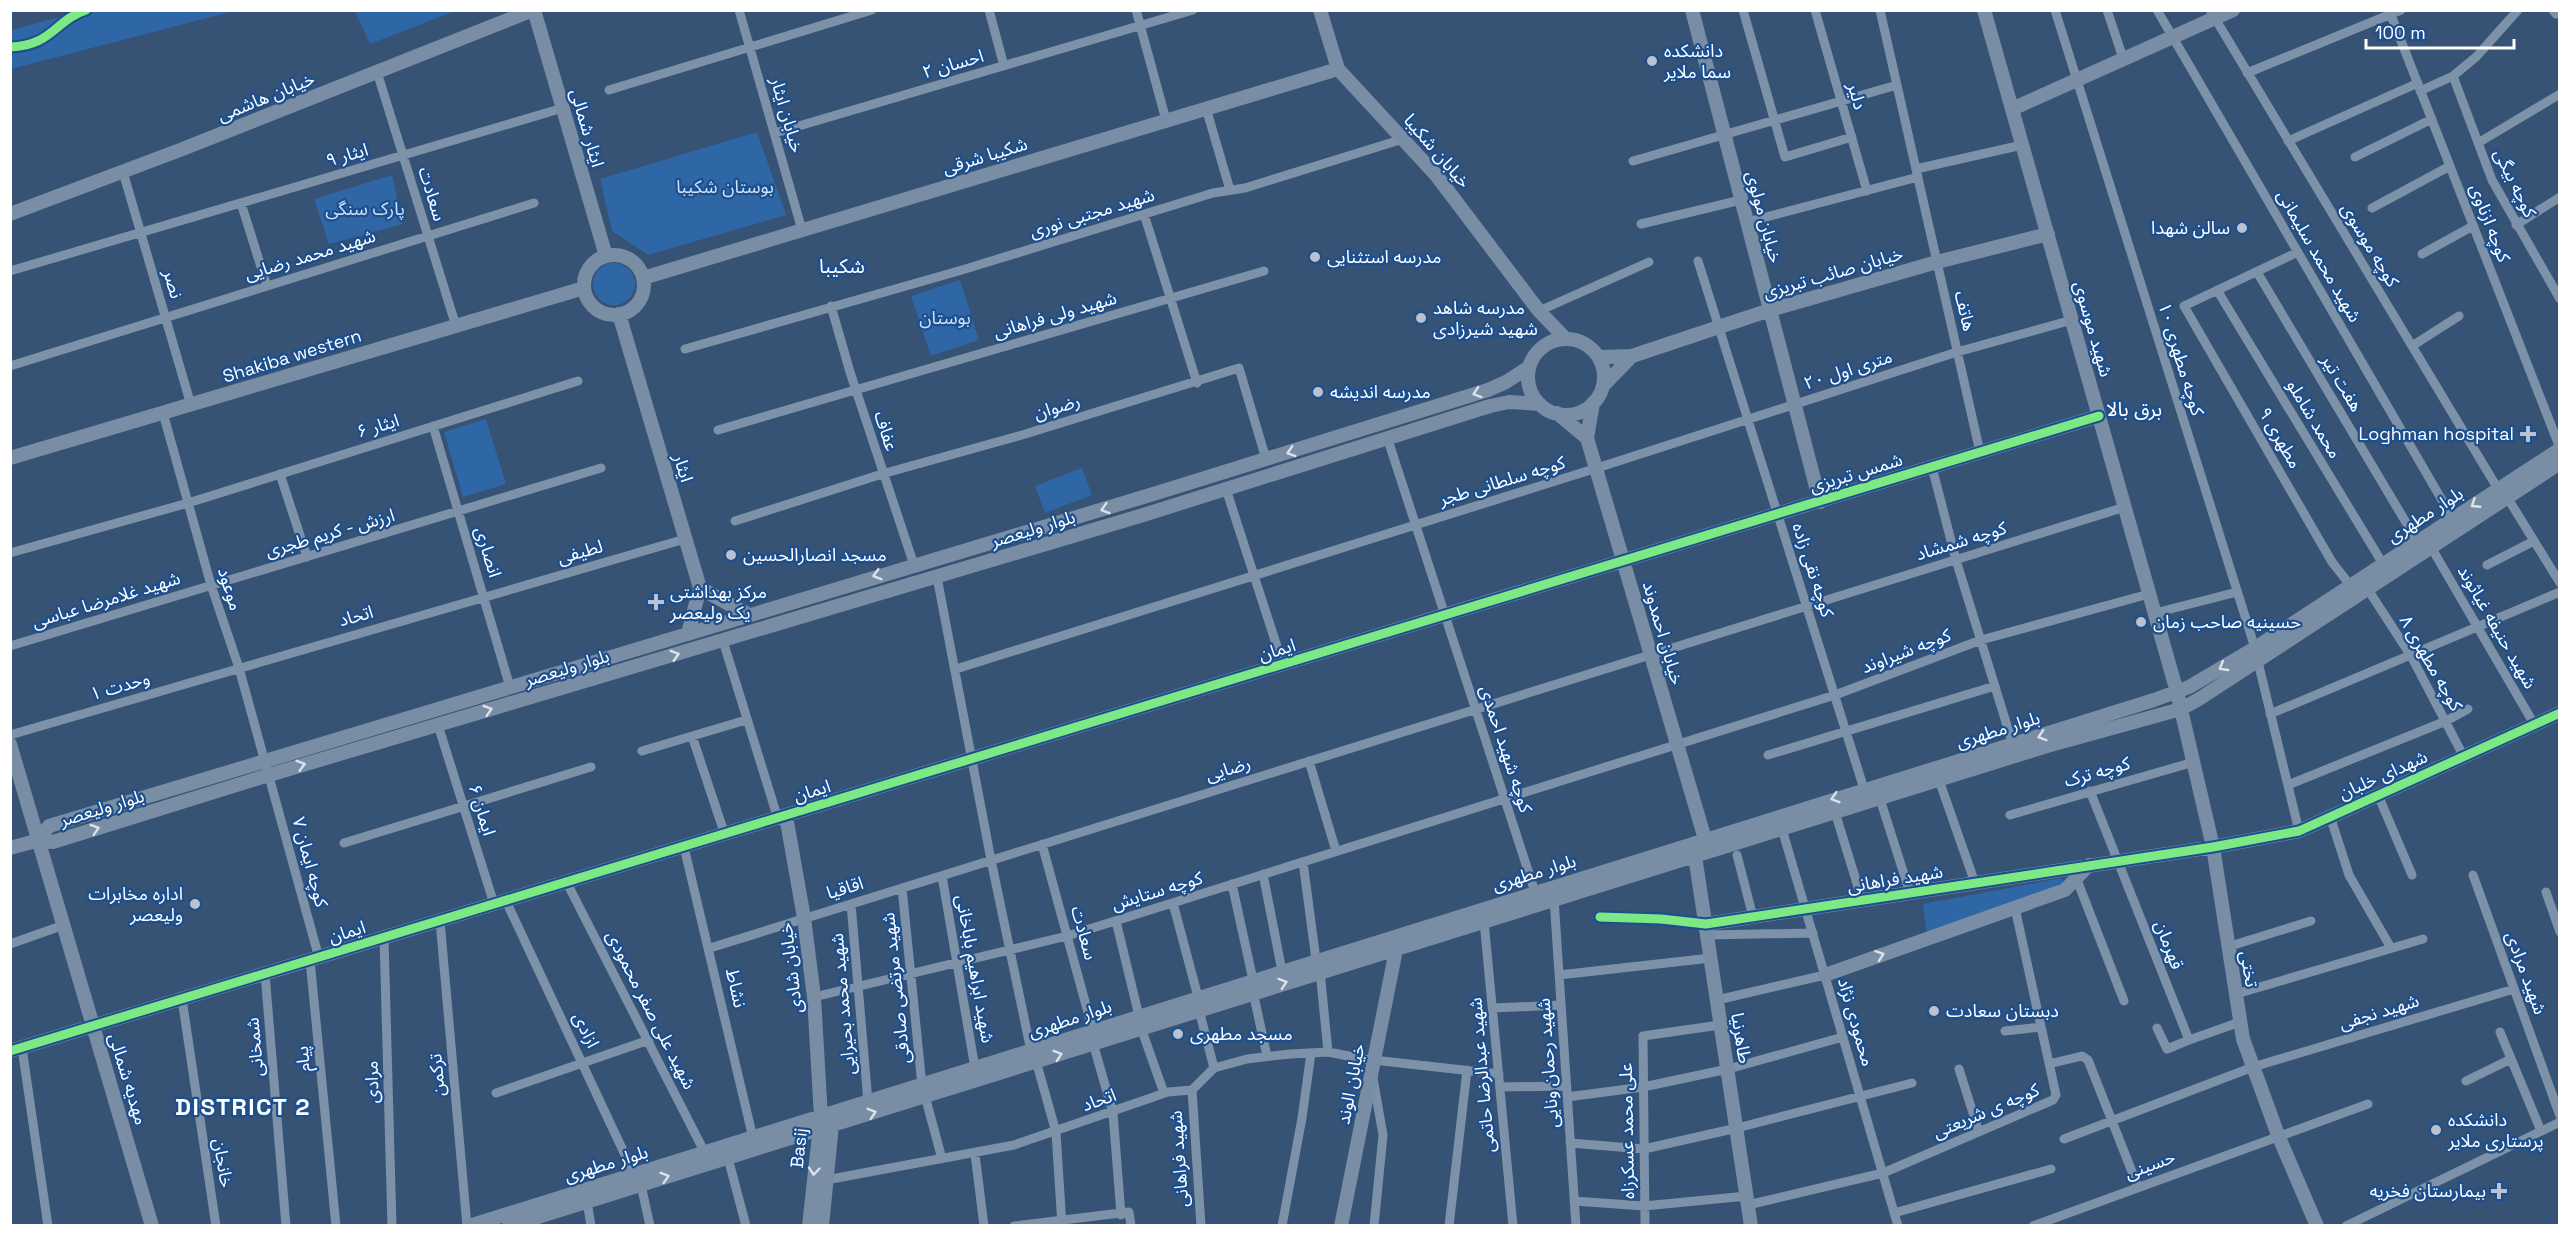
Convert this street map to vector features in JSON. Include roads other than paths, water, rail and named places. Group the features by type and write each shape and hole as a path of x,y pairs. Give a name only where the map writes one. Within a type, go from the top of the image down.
{"main road":[{"name":"خیابان هاشمی","path":"10,214 123,172 534,10"},
{"name":"ایثار شمالی","path":"534,10 606,256"},
{"name":"خیابان شکیبا","path":"1320,10 1338,69 1436,175 1539,311 1566,339"},
{"name":"خیابان مولوی","path":"1692,10 1820,502"},
{"name":"شهید موسوی","path":"1984,10 2181,708"},
{"path":"2012,109 2172,37 2212,14 2232,10"},
{"name":"شکیبا شرقی","path":"643,278 1338,69"},
{"name":"خیابان صائب تبریزی","path":"1632,356 1770,310 1937,262 2048,234"},
{"path":"616,255 633,262 643,278 641,297 636,305 619,314 611,315 596,309 590,303 584,288 587,271 606,256 616,255"},
{"name":"Shakiba western","path":"10,458 584,288"},
{"path":"1539,311 1547,344"},
{"name":"ایثار","path":"619,314 700,588"},
{"path":"1587,438 1557,413 1540,404 1529,387 1529,367 1533,358 1547,344 1566,339 1585,344 1599,357 1604,366 1603,386"},
{"path":"1599,357 1632,356"},
{"path":"1587,438 1593,403 1603,386 1632,356"},
{"name":"بلوار ولیعصر","path":"1529,367 1506,382 1488,390 1266,459 49,826 39,840 53,842 269,775 937,577 1388,440 1490,406 1516,402 1540,404"},
{"path":"1557,413 1576,413 1593,403"},
{"name":"شمس تبریزی","path":"1623,562 2099,416"},
{"name":"خیابان احمدوند","path":"1587,438 1676,744 1706,838"},
{"name":"بلوار مطهری","path":"468,1226 728,1158 924,1090 1199,1004 1535,892 2013,745 2177,692 2256,655 2367,588 2431,547 2559,448"},
{"name":"بلوار مطهری","path":"1253,986 1282,971 1396,950 2047,746 2181,708 2350,585 2452,519 2559,463"},
{"name":"ایمان","path":"16,1049 1623,562"},
{"path":"914,565 937,577"},
{"path":"688,633 700,588 747,614"},
{"name":"تختی","path":"2181,708 2213,847 2240,1022 2253,1067 2278,1135 2317,1226"},
{"name":"شهدای خلبان","path":"2119,861 2299,831 2559,713"},
{"name":"مهدیه شمالی","path":"10,744 153,1226"},
{"name":"خیابان شادی","path":"782,817 804,918 814,997 824,1124"},
{"path":"1695,856 1706,838"},
{"path":"10,848 39,840"},
{"name":"طاهرنیا","path":"1695,856 1751,1226"},
{"name":"شهید فراهانی","path":"1706,930 1754,917 2119,861"},
{"path":"1825,975 2065,890 2090,866"},
{"name":"خیابان الوند","path":"1341,1226 1396,950"},
{"name":"بلوار مطهری","path":"509,1226 545,1220 705,1153 753,1138 824,1124 868,1102 924,1090 975,1068 1034,1056"},
{"name":"Basij","path":"822,1226 826,1180 824,1124"},
{"name":"Basij","path":"810,1226 824,1124"}],"street":[{"name":"خیابان ایثار","path":"739,10 802,230"},
{"path":"609,90 872,10"},
{"path":"989,10 1004,66"},
{"path":"1136,10 1166,120"},
{"name":"احسان ۲","path":"775,133 1193,10"},
{"path":"1743,10 1785,157 1789,158 1852,137"},
{"name":"دلیر","path":"1815,10 1867,191"},
{"name":"هاتف","path":"1880,10 1980,452"},
{"name":"کوچه مطهری ۱۰","path":"2055,10 2256,655 2299,831"},
{"path":"2107,10 2123,58"},
{"name":"شهید محمد سلیمانی","path":"2157,10 2452,519"},
{"path":"2247,73 2401,10"},
{"path":"2288,141 2419,87 2453,76 2476,57 2518,10"},
{"name":"کوچه ازناوی","path":"2390,13 2559,448"},
{"name":"کوچه موسوی","path":"2212,14 2412,346 2559,583"},
{"name":"سعادت","path":"377,72 456,326"},
{"name":"کوچه بیگی","path":"2453,76 2492,180 2559,299"},
{"path":"1634,161 1897,85"},
{"path":"2478,143 2559,94"},
{"name":"ایثار ۹","path":"10,271 563,108"},
{"path":"1206,108 1230,190"},
{"path":"2355,157 2432,119"},
{"name":"شهید مجتبی نوری","path":"685,349 965,269 1213,193 1403,139"},
{"path":"1747,222 1867,191 1917,173 2022,145"},
{"path":"2372,208 2450,166"},
{"name":"نصر","path":"123,172 191,405"},
{"path":"2516,225 2559,197"},
{"path":"1641,224 1741,200"},
{"path":"241,203 267,286"},
{"name":"شهید محمد رضایی","path":"10,366 534,203"},
{"path":"1144,214 1197,383"},
{"path":"2422,254 2473,226"},
{"path":"2217,290 2298,252"},
{"name":"کوچه نقی زاده","path":"1698,261 1864,789"},
{"path":"1539,311 1649,262"},
{"name":"شهید ولی فراهانی","path":"718,430 1264,271"},
{"name":"هفت تیر","path":"2257,272 2417,542"},
{"name":"مطهری ۹","path":"2217,290 2184,306 2332,562 2350,585"},
{"name":"محمد شاملو","path":"2217,290 2383,564"},
{"name":"عفاف","path":"831,306 882,474 914,565"},
{"path":"2412,346 2459,316"},
{"name":"۲۰ متری اول","path":"1597,468 1957,352 2072,320"},
{"name":"رضوان","path":"735,521 882,474 1197,383 1239,368 1266,459"},
{"name":"ایثار ۶","path":"10,553 188,503 578,381"},
{"name":"موعود","path":"163,413 211,585 269,775"},
{"name":"انصاری","path":"433,426 510,687"},
{"name":"کوچه شهید احمدی","path":"1388,440 1535,892"},
{"path":"1932,467 1956,560 2013,745"},
{"name":"ارزش - کریم طجری","path":"211,585 601,468"},
{"name":"کوچه سلطانی طجر","path":"956,669 1597,468"},
{"path":"280,474 307,557"},
{"path":"1226,489 1283,666"},
{"name":"کوچه شمشاد","path":"1651,655 2125,507"},
{"name":"لطیفی","path":"484,597 685,539"},
{"path":"2487,565 2534,541"},
{"name":"شهید حنیفه غیاثوند","path":"2431,547 2534,724"},
{"path":"937,577 1010,950 1034,1056 1056,1132 1062,1223"},
{"name":"شهید غلامرضا عباسی","path":"10,646 211,585"},
{"name":"کوچه مطهری ۸","path":"2367,588 2411,656 2464,757"},
{"path":"2155,613 2237,592"},
{"path":"2270,714 2559,592"},
{"name":"کوچه شیراوند","path":"1505,798 1835,695 1981,640 2150,594"},
{"name":"اتحاد","path":"238,669 484,597"},
{"path":"723,641 746,720 782,817"},
{"name":"رضایی","path":"991,860 1651,655"},
{"name":"وحدت ۱","path":"10,735 238,669"},
{"path":"1768,755 1995,686"},
{"path":"2288,785 2446,721 2468,709"},
{"path":"642,751 746,720"},
{"name":"ایمان ۶","path":"438,725 463,806 500,903"},
{"path":"692,736 725,835"},
{"path":"1309,761 1336,851"},
{"name":"کوچه ترک","path":"2010,815 2194,762"},
{"path":"344,843 591,767"},
{"name":"کوچه ایمان ۷","path":"269,775 315,959"},
{"path":"1939,780 1975,883"},
{"name":"قهرمان","path":"2090,791 2188,1040"},
{"path":"2378,795 2412,875"},
{"name":"کوچه ستایش","path":"814,997 1067,936 1505,798"},
{"path":"1880,799 1910,893"},
{"path":"1835,812 1862,900"},
{"path":"2330,816 2349,875 2391,948"},
{"name":"محمودی نژاد","path":"1782,829 1897,1225"},
{"name":"سعادت","path":"1042,844 1113,1113 1125,1213 1131,1226"},
{"name":"نشاط","path":"684,847 710,948 753,1138"},
{"path":"1737,855 1754,917"},
{"name":"اقاقیا","path":"710,948 991,860"},
{"path":"1303,862 1328,1052"},
{"path":"1263,874 1282,971"},
{"name":"شهید مرادی","path":"2473,875 2559,1116"},
{"name":"شهید ابراهیم باباخانی","path":"942,876 975,1068"},
{"path":"2077,880 2124,1001"},
{"name":"شهید علی صفر محمودی","path":"567,883 705,1153"},
{"path":"1232,884 1267,1056"},
{"name":"شهید مرتضی صادقی","path":"902,888 924,1090 942,1159"},
{"path":"2546,892 2559,932"},
{"name":"شهید رحمان ونایی","path":"1554,899 1576,1226"},
{"name":"ازادی","path":"500,903 583,1062 638,1180 650,1226"},
{"path":"1173,903 1214,1068"},
{"name":"شهید محمد بحیرایی","path":"851,904 868,1102"},
{"name":"کوچه ی شریعتی","path":"1574,1201 1644,1206 1747,1201 1883,1173 2053,1100 2055,1095 2049,1064 2015,908"},
{"path":"1600,917 1660,919 1706,930 1813,933"},
{"name":"ترکمن","path":"441,921 468,1226"},
{"path":"1116,921 1140,1022 1164,1093"},
{"name":"شهید عبدالرضا حاتمی","path":"1484,921 1513,1226"},
{"path":"2227,947 2311,921"},
{"path":"10,944 64,925"},
{"name":"مرادی","path":"384,938 392,1226"},
{"path":"2236,994 2423,939"},
{"path":"1559,975 1711,958"},
{"name":"پیام","path":"315,959 336,1226"},
{"name":"شمخانی","path":"266,974 286,1226"},
{"path":"1717,1000 1825,975"},
{"name":"شهید نجفی","path":"2064,1139 2253,1067 2514,989"},
{"name":"خانجان","path":"182,999 216,1226"},
{"path":"1492,1008 1561,1005"},
{"path":"2157,1028 2167,1049 2240,1022"},
{"name":"علی محمد عسکرزاه","path":"1645,1226 1642,1036 1720,1025"},
{"path":"2005,1031 2041,1027"},
{"path":"2500,1032 2541,1131"},
{"path":"1567,1097 1643,1087 1728,1069 1843,1037"},
{"path":"496,1093 649,1040"},
{"path":"16,1049 48,1226"},
{"path":"1192,1090 1214,1068 1267,1056 1328,1052 1373,1064 1499,1074"},
{"path":"1282,1226 1302,1118 1311,1053"},
{"path":"2049,1064 2082,1056 2088,1060 2114,1121 2138,1187"},
{"path":"2466,1081 2511,1059"},
{"path":"1373,1064 1383,1135 1374,1226"},
{"path":"1959,1069 1979,1132"},
{"path":"1449,1226 1467,1070"},
{"path":"1570,1143 1644,1149 1737,1128 1912,1083"},
{"path":"1500,1087 1566,1086"},
{"name":"اتحاد","path":"826,1180 975,1154 1056,1132 1164,1093 1192,1090"},
{"name":"شهید فراهانی","path":"1192,1090 1201,1226"},
{"name":"حسینی","path":"2033,1226 2368,1104"},
{"path":"2346,1226 2559,1122"},
{"path":"975,1154 984,1226"},
{"path":"728,1158 746,1226"},
{"path":"1894,1213 2051,1169"},
{"path":"587,1201 591,1226"},
{"path":"1014,1226 1062,1223 1125,1213"}],"place":[{"name":"دانشکده سما ملایر","path":"1652,61"},
{"name":"سالن شهدا","path":"2242,228"},
{"name":"مدرسه استثنایی","path":"1315,257"},
{"name":"مدرسه شاهد شهید شیرزادی","path":"1421,318"},
{"name":"مدرسه اندیشه","path":"1318,392"},
{"name":"Loghman hospital","path":"2528,434"},
{"name":"مسجد انصارالحسین","path":"731,555"},
{"name":"مرکز بهداشتی یک ولیعصر","path":"656,602"},
{"name":"حسینیه صاحب زمان","path":"2141,622"},
{"name":"اداره مخابرات ولیعصر","path":"195,904"},
{"name":"دبستان سعادت","path":"1934,1011"},
{"name":"مسجد مطهری","path":"1178,1034"},
{"name":"دانشکده پرستاری ملایر","path":"2436,1130"},
{"name":"بیمارستان فخریه","path":"2499,1191"}],"district":[{"name":"شکیبا","path":"842,266"},
{"name":"برق بالا","path":"2134,409"},
{"name":"DISTRICT 2","path":"243,1107"}],"park label":[{"name":"بوستان شکیبا","path":"725,187"},
{"name":"پارک سنگی","path":"365,209"},
{"name":"بوستان","path":"945,318"}]}
